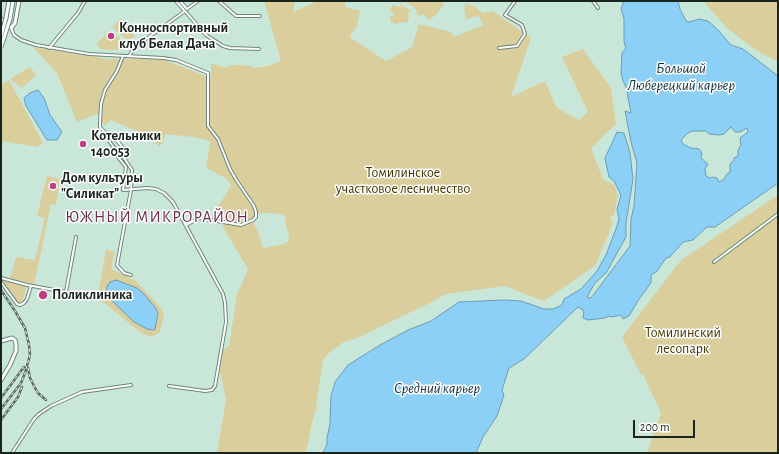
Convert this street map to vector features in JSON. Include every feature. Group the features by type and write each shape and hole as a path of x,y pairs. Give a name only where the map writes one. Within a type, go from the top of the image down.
{"street":[{"path":"1,36 8,18 9,1"},
{"path":"1,47 13,1"},
{"path":"13,33 19,1"},
{"path":"49,48 78,13 85,1"},
{"path":"176,1 186,10"},
{"path":"180,1 209,37 227,48 259,49"},
{"path":"129,56 135,47 198,1"},
{"path":"219,1 236,16 260,16"},
{"path":"499,48 517,46 526,34 522,25 505,15 515,1"},
{"path":"593,1 598,8"},
{"path":"1,19 21,40 49,48 89,54 150,56 173,60 208,73 208,126 218,139 230,169 248,196 256,212 256,217 253,220 241,225 199,218 186,225"},
{"path":"11,28 14,24"},
{"path":"123,56 117,71 105,90 101,104 100,127 110,138 114,137 128,154 124,158 132,170 131,190 117,265 124,273 132,275"},
{"path":"110,138 108,141 116,150 114,152 126,167 123,190 147,188 160,190 173,202 223,294 226,322 216,385 214,388 205,391 170,386"},
{"path":"714,262 778,214"},
{"path":"1,278 66,292 76,237"},
{"path":"1,282 20,306 24,304 31,285"},
{"path":"1,341 13,338 16,341 16,346 10,366 1,380"},
{"path":"12,453 38,414 51,406 82,392 131,385"}],"green space":[{"name":"Томилинское участковое лесничество","path":"264,1 295,1 293,12 318,1 345,1 345,7 360,11 357,26 350,34 351,38 386,61 412,47 419,24 451,32 454,37 483,25 479,16 466,19 464,9 465,3 474,6 483,13 493,11 531,38 511,97 545,81 557,108 579,120 588,112 562,57 583,49 611,88 616,124 591,148 603,179 614,185 618,195 614,215 611,216 610,219 613,223 595,266 544,301 504,286 446,294 357,338 344,342 329,353 323,360 316,407 317,409 313,418 307,448 304,453 217,453 226,399 219,367 222,350 229,346 237,295 248,269 218,216 214,214 231,186 227,179 206,168 210,141 193,137 166,134 160,147 146,135 111,120 104,126 99,113 77,122 57,73 33,47 108,59 162,59 211,78 211,63 226,68 227,66 236,65 251,66 254,68 268,66 281,61","holes":["260,213 283,214 286,217 285,223 289,234 288,241 284,244 264,248 252,219 255,214"]},
{"path":"406,1 441,1 444,4 437,14 429,20 423,14 419,16 415,9"},
{"path":"703,1 778,1 778,62 754,49 726,27"},
{"path":"399,3 412,12 408,12 409,17 407,23 400,22 395,24 391,22 390,17 394,15 390,9 393,4 401,8"},
{"path":"120,19 135,36 129,42 112,27"},
{"name":"Конноспортивный клуб Белая Дача","path":"110,30 123,41 119,50 100,49 97,43"},
{"path":"30,67 36,75 22,88 10,79"},
{"path":"9,80 43,143 37,147 1,141 1,85"},
{"path":"47,176 60,179 56,205 51,204 34,285 10,278 16,257 35,260 45,218 37,216"},
{"name":"Томилинский лесопарк","path":"778,195 778,453 647,453 661,413 643,374 641,375 622,337 681,260"},
{"path":"106,250 115,252 111,269 136,281 161,308 164,315 160,332 152,337 141,333 107,305 97,300"},
{"path":"5,280 25,286 26,289 21,304 18,303 4,283"}],"water":[{"path":"624,1 678,1 686,21 689,22 699,19 708,21 731,45 743,49 778,76 778,183 715,227 707,227 693,240 683,242 670,257 666,258 657,271 651,275 651,283 629,316 623,319 621,315 588,320 583,318 584,311 578,307 524,359 509,368 502,390 504,395 497,416 483,437 476,453 323,453 327,444 330,424 331,396 335,382 348,365 408,330 431,321 459,302 504,300 521,301 544,309 553,309 562,305 564,299 581,289 597,271 606,255 619,219 617,209 621,195 614,181 609,177 605,158 617,132 624,133 630,153 633,179 626,223 626,237 606,273 595,283 587,297 591,298 630,246 631,219 634,206 637,163 625,111 631,113 626,87 621,73 622,53 626,48 624,42 624,18 621,9","holes":["731,127 735,132 740,132 747,128 748,132 740,138 741,145 738,150 738,156 734,158 730,164 730,172 723,180 719,182 717,178 710,178 706,176 705,169 708,164 701,158 702,153 699,149 691,148 683,144 681,140 692,131 706,131 709,134 718,135 724,134"]},
{"path":"38,90 44,98 50,115 62,132 57,140 47,140 26,106 24,98 30,93"},
{"path":"116,280 137,288 155,307 158,313 154,330 147,329 134,322 109,298 106,291 107,287 110,282"}],"railway":[{"path":"1,290 25,328 30,355 21,383 1,409"},
{"path":"1,398 24,367"},
{"path":"28,368 30,378 34,386 38,393 46,400"},
{"path":"1,420 18,397 22,387"}],"place":[{"name":"Конноспортивный клуб Белая Дача","path":"111,36"},
{"name":"Котельники 140053","path":"83,144"},
{"name":"Дом культуры \"Силикат\"","path":"53,186"},
{"name":"Поликлиника","path":"43,295"}],"district":[{"name":"ЮЖНЫЙ МИКРОРАЙОН","path":"157,217"}],"water label":[{"name":"Большой Люберецкий карьер","path":"681,76"},
{"name":"Средний карьер","path":"437,388"}]}
